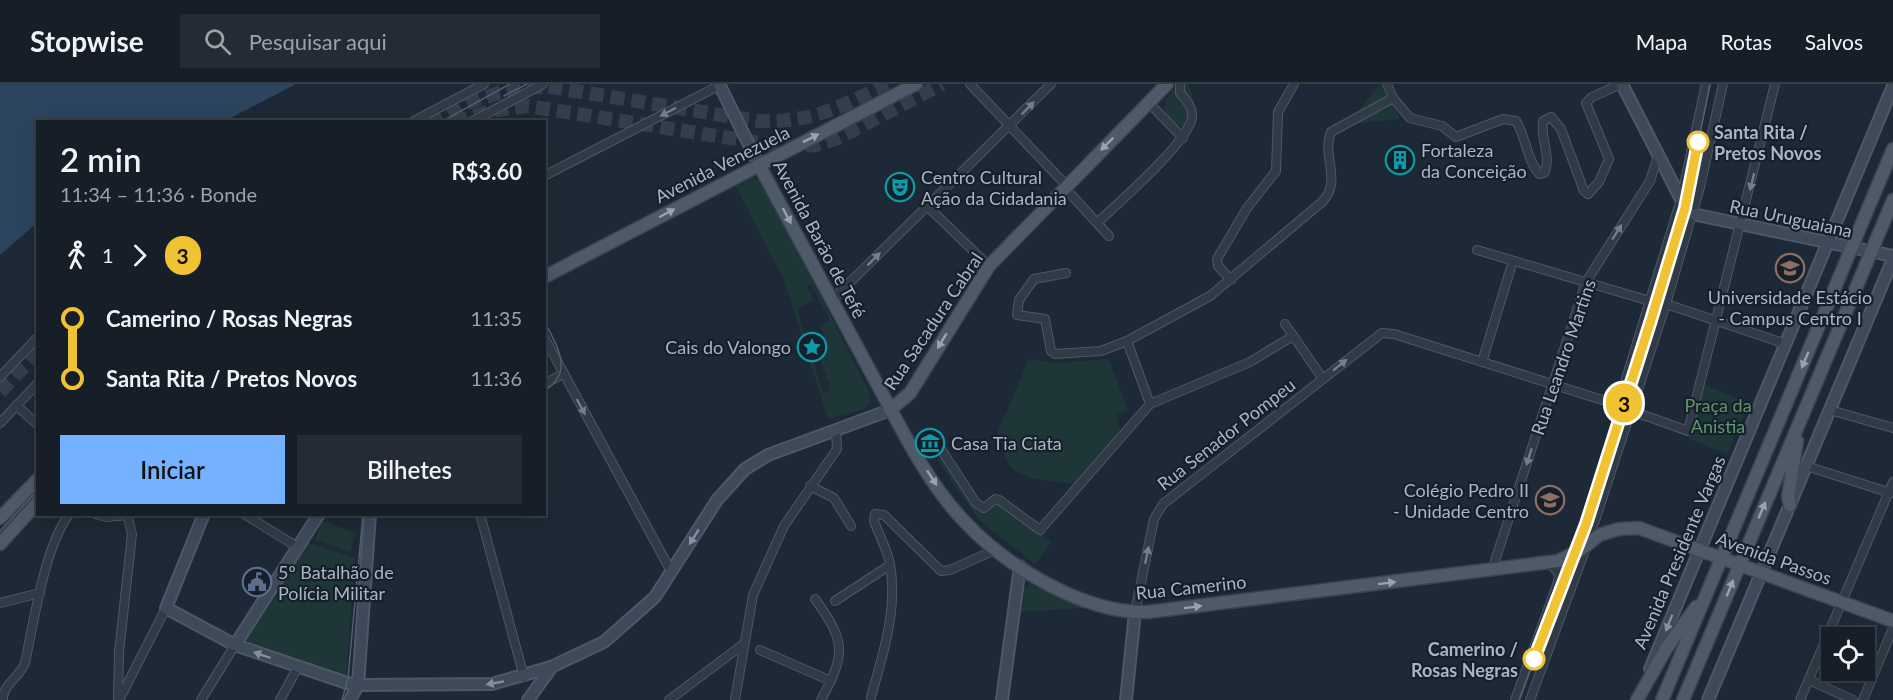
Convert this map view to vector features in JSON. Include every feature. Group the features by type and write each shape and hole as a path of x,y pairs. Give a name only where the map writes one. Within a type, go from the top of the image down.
{"main road":[{"name":"Avenida Venezuela","path":"546,276 916,84"},
{"name":"Rua Sacadura Cabral","path":"890,410 910,393 989,266 1065,186 1149,103 1161,87"},
{"path":"1662,700 1893,149"},
{"name":"Avenida Barão de Tefé","path":"759,165 890,410"},
{"path":"1683,700 1893,200"},
{"name":"Rua Camerino","path":"890,410 955,512 1020,566 1079,599 1111,609 1135,612 1491,570 1548,562 1582,549"},
{"path":"1790,505 1788,497 1800,419"},
{"path":"0,518 36,481"},
{"path":"0,544 36,504"},
{"name":"Avenida Passos","path":"1582,549 1599,535 1619,529 1639,528 1893,621"},
{"path":"1637,700 1666,649 1709,589"}],"street":[{"path":"416,120 484,84"},
{"path":"475,120 543,84"},
{"path":"970,84 1109,236"},
{"path":"832,300 1051,84"},
{"path":"1098,223 1183,138 1192,116 1190,107 1180,93 1180,84"},
{"path":"1231,280 1218,266 1218,259 1247,208 1276,171 1278,112 1294,84"},
{"path":"1388,84 1393,98 1410,118 1442,126 1456,137 1503,119 1516,121 1522,131 1533,168 1539,174 1544,173 1548,165 1543,121 1551,117 1561,129 1584,190 1588,194 1599,182 1608,159 1587,103 1592,97 1622,84 1686,207"},
{"path":"1530,700 1632,411 1666,304 1686,207 1687,168 1706,84"},
{"path":"1513,261 1482,362 1618,405 1650,301 1686,207 1723,84"},
{"path":"1632,411 1688,431 1775,84"},
{"path":"546,175 720,85"},
{"name":"Avenida Barão de Tefé","path":"720,85 759,165"},
{"name":"Avenida Presidente Vargas","path":"1637,700 1893,86"},
{"path":"1066,273 1034,279 1019,300 1017,315 1045,319 1051,351 1055,354 1101,351 1127,341 1210,296 1328,196 1333,183 1329,136 1334,129 1393,98"},
{"path":"1149,103 1183,138"},
{"name":"Rua Leandro Martins","path":"1491,570 1586,282 1650,181 1659,156"},
{"path":"1669,174 1687,168"},
{"path":"927,206 989,266"},
{"name":"Rua Uruguaiana","path":"1686,207 1741,225 1893,257"},
{"path":"1478,250 1650,301"},
{"path":"1708,700 1893,257"},
{"path":"1666,304 1717,319 1786,344"},
{"path":"1285,324 1323,379"},
{"name":"Rua Senador Pompeu","path":"1126,700 1135,612 1154,519 1163,504 1382,333 1394,334 1482,362"},
{"path":"935,440 976,502 984,508 995,499 999,500 1040,530 1150,404 1250,362 1293,336"},
{"path":"0,377 36,339"},
{"path":"546,341 672,573"},
{"path":"1127,341 1150,404"},
{"path":"546,383 563,374"},
{"path":"0,423 36,385"},
{"path":"16,405 36,423"},
{"name":"Rua Sacadura Cabral","path":"166,608 235,645 357,685 471,686 524,677 551,667 611,637 655,597 717,500 745,469 768,455 890,410"},
{"path":"1830,410 1893,428"},
{"path":"735,700 750,606 761,575 784,526 837,449 836,431"},
{"path":"1806,466 1891,493"},
{"path":"1800,700 1891,493 1893,482"},
{"path":"810,486 834,498 851,526"},
{"path":"871,697 891,617 890,565 874,521 875,514 884,514 941,571 950,570 997,549"},
{"path":"3,700 5,688 22,670 25,663 40,593 62,524 68,516"},
{"path":"119,700 119,652 132,534 127,516"},
{"path":"119,700 166,608 203,516"},
{"path":"247,516 299,548"},
{"path":"201,700 319,516"},
{"path":"350,700 357,685 370,516"},
{"path":"481,516 524,677"},
{"path":"1515,700 1558,582 1559,574 1548,562"},
{"path":"836,601 890,565"},
{"path":"1002,700 1020,566"},
{"path":"0,603 40,593"},
{"path":"815,599 835,630 840,645 831,681 821,700"},
{"path":"1863,700 1893,628"},
{"path":"669,700 745,643"},
{"path":"760,650 831,681"},
{"path":"280,700 298,667"},
{"path":"528,700 551,667"},
{"path":"1809,680 1852,700"}],"green space":[{"path":"1178,84 1189,84 1194,103 1182,127 1168,117 1164,107"},
{"path":"1379,85 1401,119 1349,124"},
{"path":"753,178 762,182 870,393 869,405 864,409 828,419 784,280 735,185","holes":["811,284 830,320 820,326 825,336 814,341 831,390 823,393 797,309 814,300 807,287"]},
{"path":"1029,359 1054,363 1109,359 1128,411 1116,415 1121,433 1075,484 1031,477 1016,471 1010,466 997,434"},
{"name":"Praça da Anistia","path":"1702,384 1749,403 1727,454 1690,439 1689,432"},
{"path":"941,458 969,497 984,512 994,502 1015,514 1052,542 1035,564 979,520 937,460"},
{"path":"322,521 356,533 350,552 315,540"},
{"path":"307,542 355,558 346,679 246,642"},
{"path":"1030,584 1084,608 1018,612 1020,591"}],"water":[{"path":"0,84 296,84 227,120 36,120 36,224 0,255"}],"tunnel":[{"path":"433,120 470,102 499,93 545,86 758,121 777,121 825,112 887,84"},
{"path":"461,120 491,111 528,106 786,147 816,145 838,138 942,84"},
{"path":"0,392 36,354"}],"tram line":[{"path":"445,120 510,84"},
{"path":"504,96 527,84"},
{"path":"1519,700 1585,524 1667,269 1685,208 1710,84"},
{"name":"3","path":"1534,659 1586,524 1651,320 1685,208 1698,142"},
{"path":"546,325 558,349 561,367 559,376 546,389"},
{"path":"0,531 36,492"},
{"path":"342,700 348,678 363,516"}],"place":[{"name":"Santa Rita / Pretos Novos","path":"1698,142"},
{"name":"Fortaleza da Conceição","path":"1400,160"},
{"name":"Centro Cultural Ação da Cidadania","path":"900,187"},
{"name":"Universidade Estácio - Campus Centro I","path":"1790,268"},
{"name":"Cais do Valongo","path":"812,347"},
{"name":"Casa Tia Ciata","path":"930,443"},
{"name":"Colégio Pedro II - Unidade Centro","path":"1550,500"},
{"name":"5º Batalhão de Polícia Militar","path":"257,582"},
{"name":"Camerino / Rosas Negras","path":"1534,659"}]}
